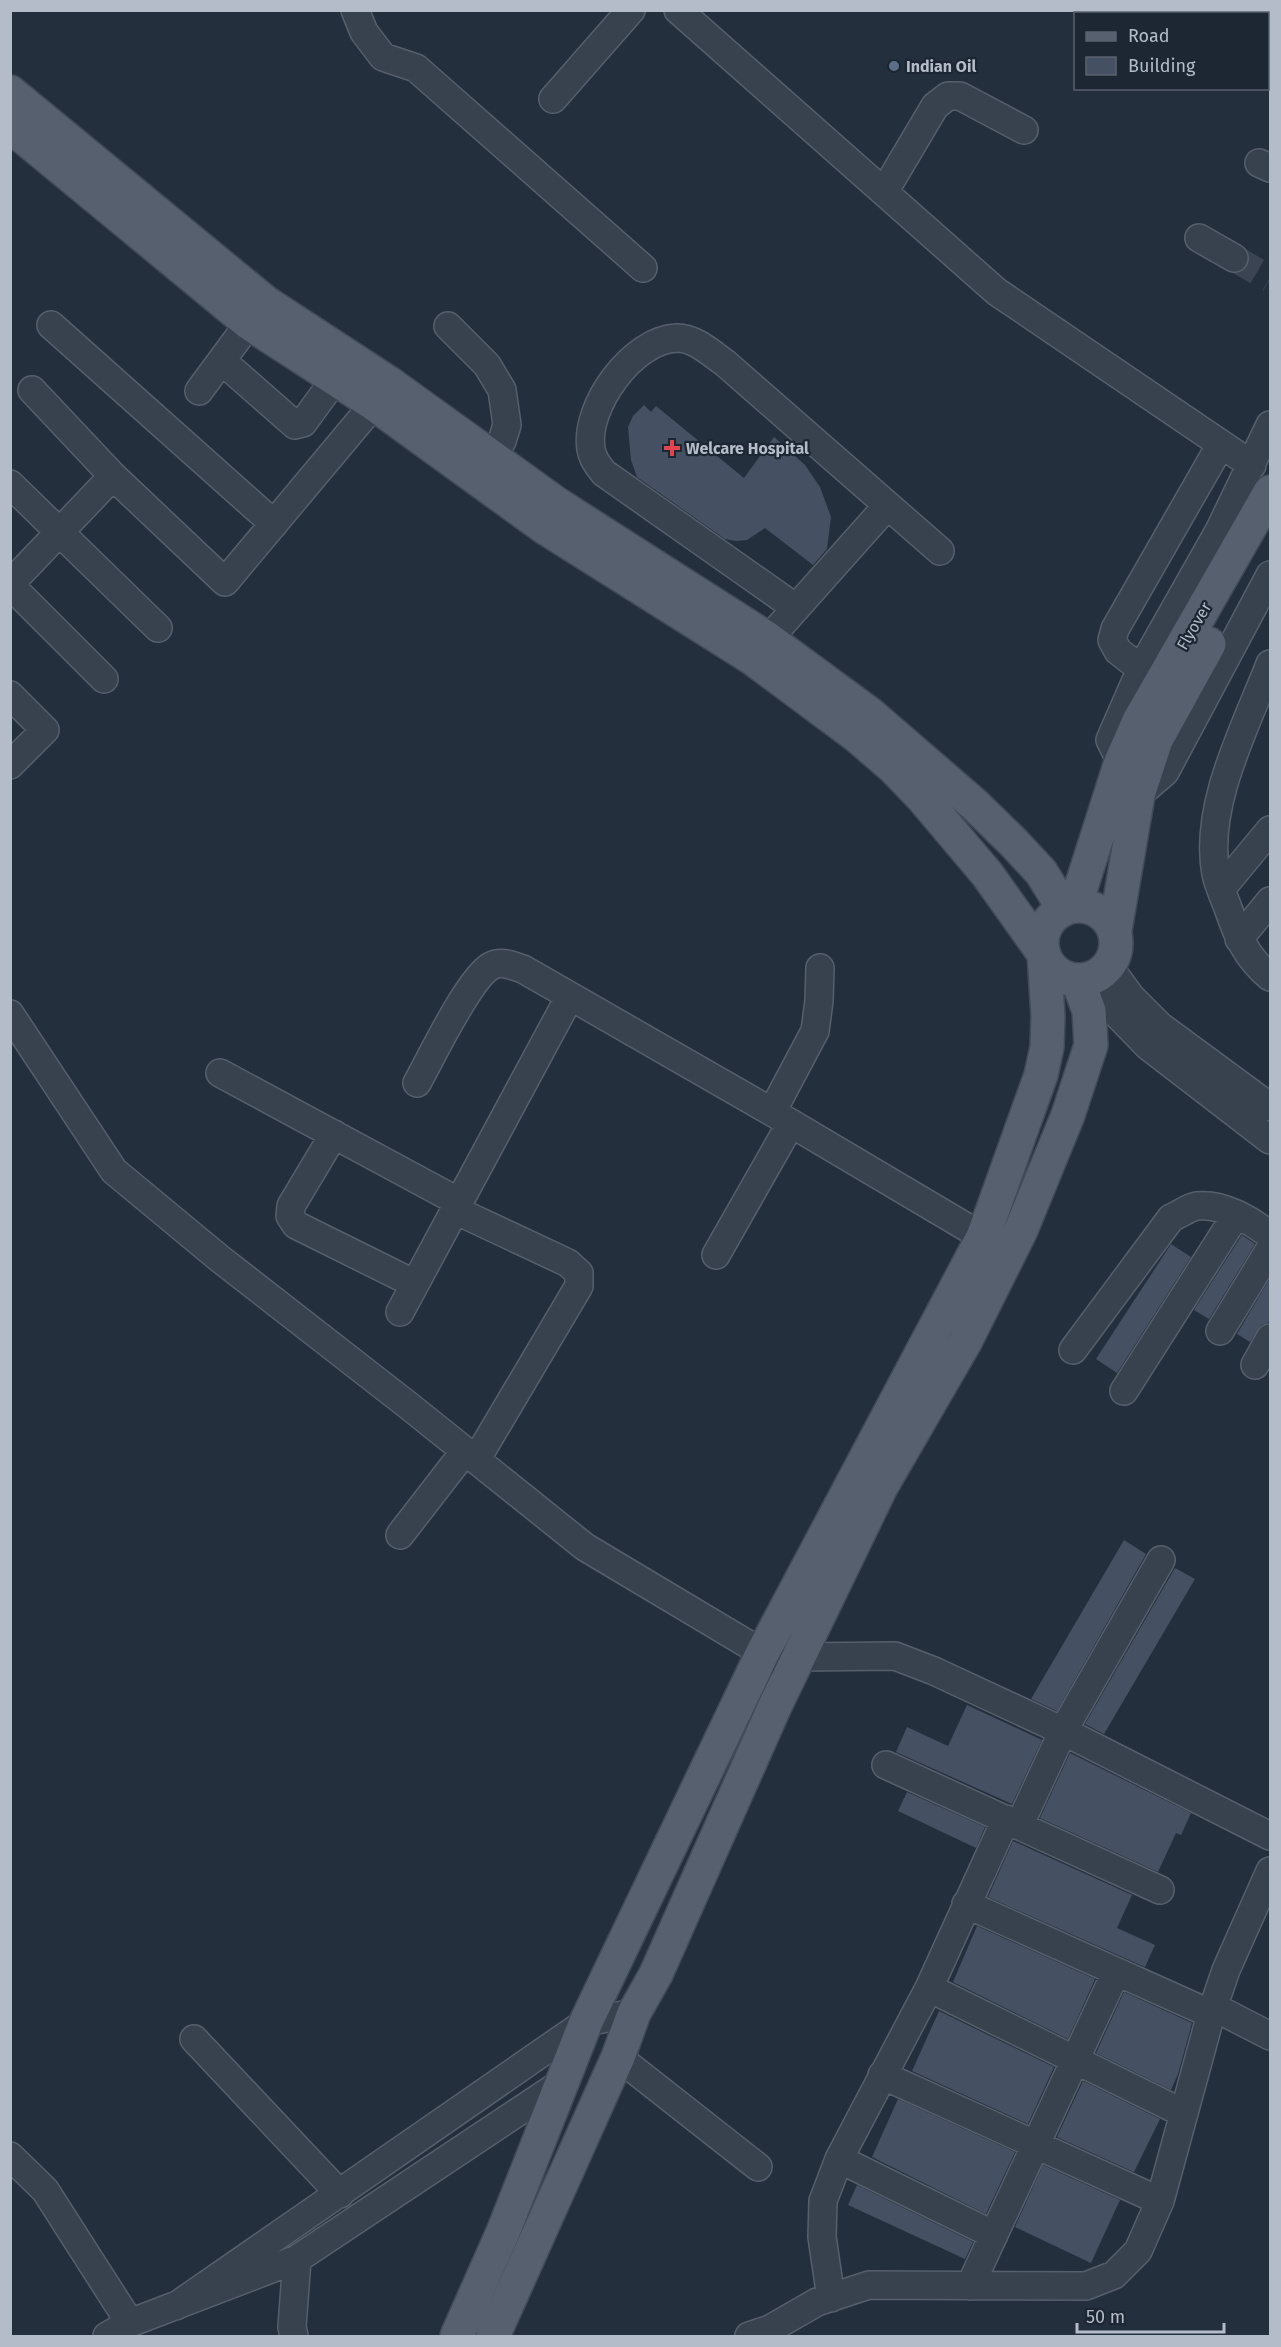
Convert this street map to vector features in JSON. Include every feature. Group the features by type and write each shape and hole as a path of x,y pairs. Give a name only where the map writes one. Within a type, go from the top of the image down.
{"main road":[{"path":"10,92 335,379 382,394"},
{"path":"10,126 257,312 382,394 483,467 544,527 870,714 974,804 1041,872 1070,908"},
{"name":"Flyover","path":"1115,930 1148,730 1270,492"},
{"name":"Flyover","path":"1070,908 1121,762 1148,730 1270,529"},
{"path":"457,2337 503,2232 586,2022 762,1653 983,1237 1041,1075 1045,1056 1048,1016 1044,954 1042,944 1048,923 1055,915 1070,908 1092,908 1106,917 1115,930 1117,943 1115,956 1092,976 1067,978 1057,973 1044,954 987,873 922,797 894,768 760,649"},
{"path":"493,2337 618,2057 634,2013 656,1974 796,1664 881,1487 970,1332 1021,1230 1068,1115 1091,1046 1089,1011 1092,976"}],"street":[{"path":"356,10 364,32 383,57 416,68 643,268"},
{"path":"553,99 631,10"},
{"path":"678,10 997,292 1252,465"},
{"path":"884,192 935,106 948,96 960,96 1024,130"},
{"path":"1199,238 1234,258"},
{"path":"199,391 257,312"},
{"path":"51,325 274,524"},
{"path":"448,326 487,365 502,390 507,425 502,441 483,467"},
{"path":"796,608 604,472 596,463 591,450 590,430 600,400 624,367 649,345 665,339 679,338 700,345 725,363 940,551"},
{"path":"222,361 295,425 300,426 335,379"},
{"path":"32,390 113,476 225,582 382,394"},
{"path":"1121,762 1110,740 1142,669 1219,531 1270,425"},
{"path":"1142,669 1118,651 1112,640 1115,629 1221,444"},
{"path":"104,679 10,584 113,476"},
{"path":"10,484 158,628"},
{"path":"760,649 887,506"},
{"path":"1138,795 1165,772 1270,575"},
{"path":"1270,664 1220,792 1214,830 1216,873 1239,939 1256,964 1270,977"},
{"path":"10,694 45,730 10,765"},
{"path":"1221,889 1270,830"},
{"path":"1239,939 1270,901"},
{"path":"417,1083 476,979 491,966 503,963 523,969 983,1237"},
{"path":"716,1255 782,1118 815,1031 820,968"},
{"path":"1092,976 1131,997 1160,1026 1270,1107"},
{"path":"1092,976 1115,1013 1148,1046 1270,1140"},
{"path":"400,1312 570,996"},
{"path":"10,1014 114,1172 219,1258 585,1547 762,1653 796,1664 894,1656 934,1671 1063,1731 1270,1836"},
{"path":"220,1073 333,1134 457,1206 568,1263 579,1273 579,1286 471,1455 400,1535"},
{"path":"333,1134 291,1206 291,1216 296,1225 415,1284"},
{"path":"1073,1350 1171,1218 1195,1206 1219,1208 1270,1235"},
{"path":"1125,1391 1236,1215"},
{"path":"1220,1331 1270,1249"},
{"path":"1255,1365 1270,1338"},
{"path":"831,2298 822,2237 823,2201 839,2159 929,1988 966,1904 1161,1560"},
{"path":"886,1765 1160,1890"},
{"path":"749,2337 770,2329 817,2302 869,2285 1086,2286 1114,2276 1138,2251 1160,2202 1212,2010 1226,1970 1260,1924 1270,1872"},
{"path":"966,1904 1116,1972 1270,2036"},
{"path":"970,2286 1116,1972"},
{"path":"929,1988 1183,2113"},
{"path":"176,2306 586,2022 634,2013"},
{"path":"194,2040 340,2194"},
{"path":"618,2057 758,2167"},
{"path":"882,2075 1160,2202"},
{"path":"10,2156 45,2190 118,2330 297,2259 563,2082"},
{"path":"839,2159 993,2235"},
{"path":"294,2337 292,2327 297,2259"}],"building":[{"path":"644,405 651,412 656,406 744,478 774,437 805,465 820,487 831,517 827,549 813,565 765,528 747,540 725,539 637,477 631,460 628,427 633,416"},
{"path":"1242,1235 1255,1244 1209,1319 1194,1310"},
{"path":"1171,1244 1191,1257 1117,1373 1096,1359"},
{"path":"1270,1278 1270,1322 1261,1325 1250,1342 1237,1334"},
{"path":"1124,1540 1146,1554 1057,1711 1031,1699"},
{"path":"1175,1568 1195,1579 1104,1734 1085,1724"},
{"path":"967,1705 1042,1740 1012,1804 896,1752 907,1727 948,1746"},
{"path":"1070,1753 1191,1813 1181,1835 1176,1833 1158,1872 1040,1818"},
{"path":"907,1792 985,1827 976,1848 898,1811"},
{"path":"1013,1841 1132,1895 1117,1928 1155,1945 1145,1967 988,1897"},
{"path":"977,1926 1095,1979 1068,2039 953,1982"},
{"path":"1124,1992 1192,2023 1178,2074 1171,2090 1096,2053"},
{"path":"939,2011 1054,2067 1028,2124 912,2071"},
{"path":"1083,2081 1160,2119 1134,2172 1057,2137"},
{"path":"898,2099 1015,2152 986,2214 872,2157"},
{"path":"1043,2165 1120,2200 1091,2263 1015,2227"},
{"path":"857,2185 973,2242 965,2259 848,2205"}],"tunnel":[{"path":"1234,258 1270,279"}],"place":[{"name":"Indian Oil","path":"894,66"},
{"name":"Welcare Hospital","path":"672,448"}]}
